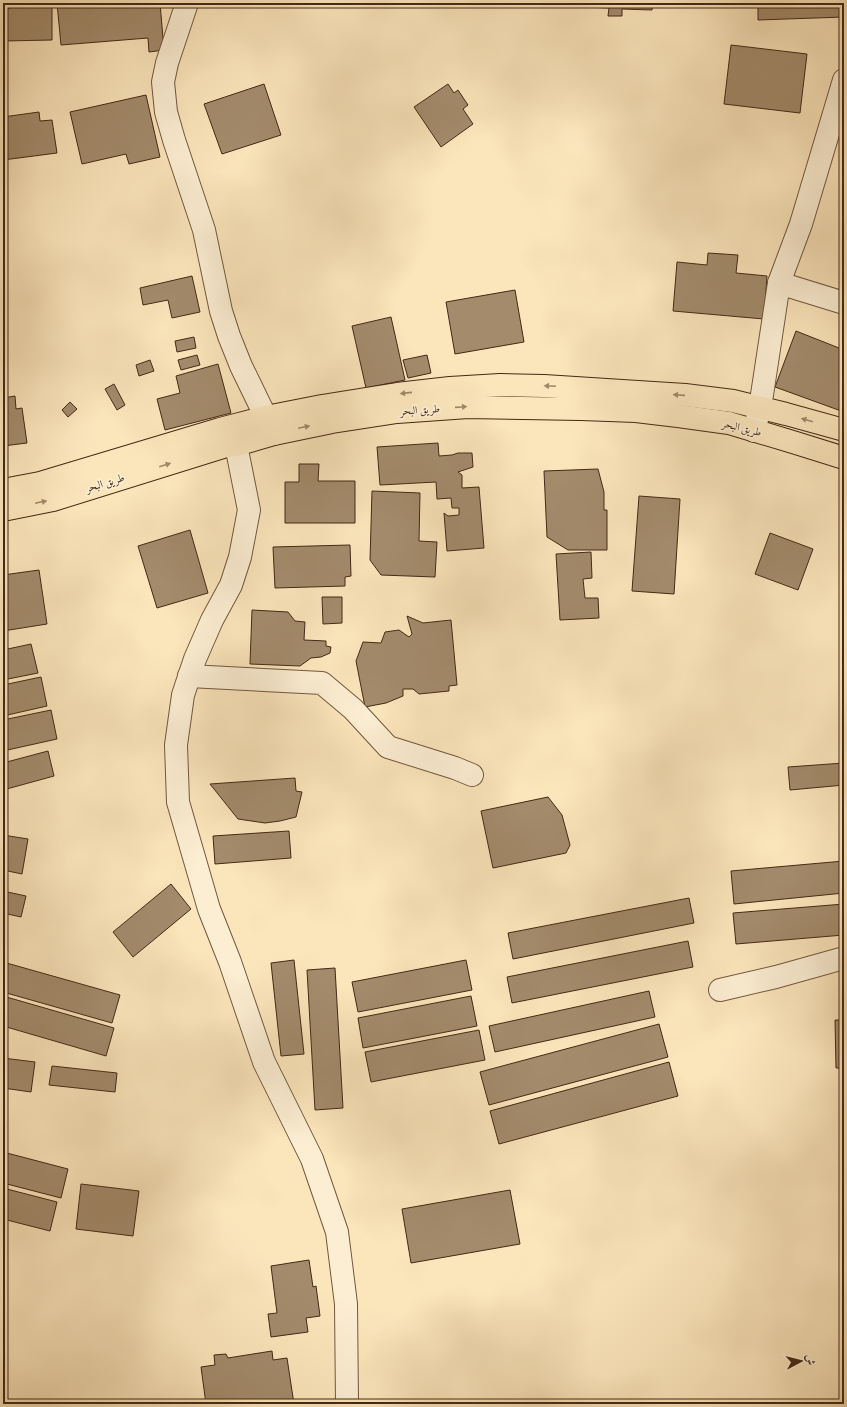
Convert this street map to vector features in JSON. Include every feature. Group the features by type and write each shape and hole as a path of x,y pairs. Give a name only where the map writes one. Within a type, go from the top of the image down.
{"highway":[{"name":"طريق البحر","path":"3,490 40,483 233,436 270,425 322,406 397,394 450,388 544,386 685,395 733,401 844,430"},
{"name":"طريق البحر","path":"270,425 397,412 468,407 581,408 636,411 722,422 754,430 844,458"},
{"name":"طريق البحر","path":"3,510 53,500 223,447 233,436"}],"street":[{"path":"188,3 167,63 163,82 166,112 204,230 221,311 229,336 241,366 270,425"},
{"path":"754,430 760,408 779,283 800,224 844,80"},
{"path":"779,283 844,303"},
{"path":"233,436 249,510 240,557 231,585 212,620 195,659 183,695 176,745 178,802 209,909 232,969 264,1062 312,1159 337,1232 346,1304 347,1404"},
{"path":"189,676 322,684 353,709 388,747 455,768 472,775"},
{"path":"720,990 776,977 844,958"}],"building":[{"path":"10,3 52,3 52,40 3,41 3,8 11,8"},
{"path":"57,3 160,3 164,50 149,52 148,38 61,45"},
{"path":"461,3 509,3 509,5 461,5"},
{"path":"586,3 653,3 652,10 622,9 622,16 608,16 609,8 585,7"},
{"path":"758,3 844,3 844,17 758,20"},
{"path":"731,45 807,54 800,113 724,104"},
{"path":"264,84 281,135 222,154 204,104"},
{"path":"448,84 454,93 458,90 468,105 463,109 473,124 441,147 414,107"},
{"path":"146,95 160,157 129,164 126,154 82,164 70,112"},
{"path":"39,112 40,121 52,120 57,153 3,160 3,117"},
{"path":"708,253 738,255 736,273 767,276 764,319 673,311 677,262 707,265"},
{"path":"192,276 200,312 172,318 168,300 143,305 140,288"},
{"path":"515,290 524,342 455,354 446,302"},
{"path":"391,317 405,380 366,388 352,326"},
{"path":"796,331 844,350 844,412 775,387"},
{"path":"194,337 196,348 177,352 175,341"},
{"path":"197,355 200,365 181,370 178,360"},
{"path":"427,355 431,373 408,378 403,360"},
{"path":"150,360 154,371 139,376 136,365"},
{"path":"218,364 231,413 165,430 157,399 180,393 176,376"},
{"path":"114,384 125,405 117,410 105,389"},
{"path":"15,396 16,409 22,408 27,443 3,446 3,398"},
{"path":"70,402 77,409 68,417 62,410"},
{"path":"438,443 439,456 458,453 472,453 473,467 458,472 462,475 462,488 479,487 484,548 447,551 444,513 448,516 459,515 459,508 452,508 451,498 437,499 436,482 380,485 377,447"},
{"path":"299,464 319,464 318,481 355,481 355,523 285,523 285,482 299,482"},
{"path":"598,469 604,492 604,510 607,510 607,550 568,550 547,537 544,471"},
{"path":"372,491 420,493 419,541 437,542 435,577 381,575 370,560"},
{"path":"639,496 680,499 674,594 632,591"},
{"path":"190,530 208,593 157,608 138,546"},
{"path":"770,533 813,549 798,590 755,574"},
{"path":"350,545 351,576 345,577 345,586 275,588 273,547"},
{"path":"591,552 592,578 583,579 585,598 598,598 599,618 560,620 556,554"},
{"path":"39,570 47,624 3,631 3,575"},
{"path":"322,597 342,597 342,623 323,624"},
{"path":"252,610 288,612 295,621 305,622 304,640 326,641 326,646 331,647 330,653 321,657 311,658 300,666 250,664"},
{"path":"407,616 423,623 451,620 457,685 449,686 449,691 419,694 413,689 403,689 403,696 386,703 365,707 356,661 363,642 381,643 385,632 399,630 409,637 412,634"},
{"path":"31,644 38,673 3,680 3,650"},
{"path":"41,677 47,706 3,716 3,685"},
{"path":"51,710 57,739 3,751 3,720"},
{"path":"48,751 54,776 3,790 3,763"},
{"path":"844,763 844,785 790,790 788,767"},
{"path":"295,778 296,791 302,792 296,817 265,823 238,819 210,784"},
{"path":"548,797 562,815 570,845 566,853 493,868 481,811"},
{"path":"289,831 291,858 215,864 213,836"},
{"path":"3,835 28,839 22,874 3,870"},
{"path":"844,861 844,893 734,904 731,871"},
{"path":"171,884 191,909 133,957 113,932"},
{"path":"3,891 26,896 21,917 3,913"},
{"path":"689,898 694,923 513,959 508,933"},
{"path":"844,904 844,935 736,944 733,913"},
{"path":"688,941 693,967 512,1003 507,977"},
{"path":"294,960 304,1054 281,1056 271,963"},
{"path":"466,960 472,990 358,1012 352,982"},
{"path":"3,962 120,995 112,1023 3,992"},
{"path":"335,968 343,1108 315,1110 307,970"},
{"path":"649,991 655,1017 495,1052 489,1026"},
{"path":"3,996 114,1028 106,1056 3,1026"},
{"path":"471,996 477,1026 363,1048 358,1018"},
{"path":"835,1020 844,1020 844,1068 836,1068"},
{"path":"659,1024 668,1057 489,1105 480,1072"},
{"path":"479,1030 485,1060 371,1082 365,1052"},
{"path":"3,1058 35,1062 31,1092 3,1088"},
{"path":"669,1062 678,1096 499,1144 490,1111"},
{"path":"52,1066 117,1073 115,1092 49,1085"},
{"path":"3,1152 68,1169 61,1198 3,1183"},
{"path":"81,1184 139,1191 133,1236 76,1229"},
{"path":"3,1188 57,1202 50,1231 3,1219"},
{"path":"510,1190 520,1244 411,1263 402,1209"},
{"path":"309,1260 313,1287 316,1286 320,1316 306,1318 308,1332 271,1337 268,1314 277,1313 271,1266"},
{"path":"272,1351 273,1360 287,1358 294,1404 206,1404 201,1367 215,1365 214,1355 226,1354 228,1358"}]}
